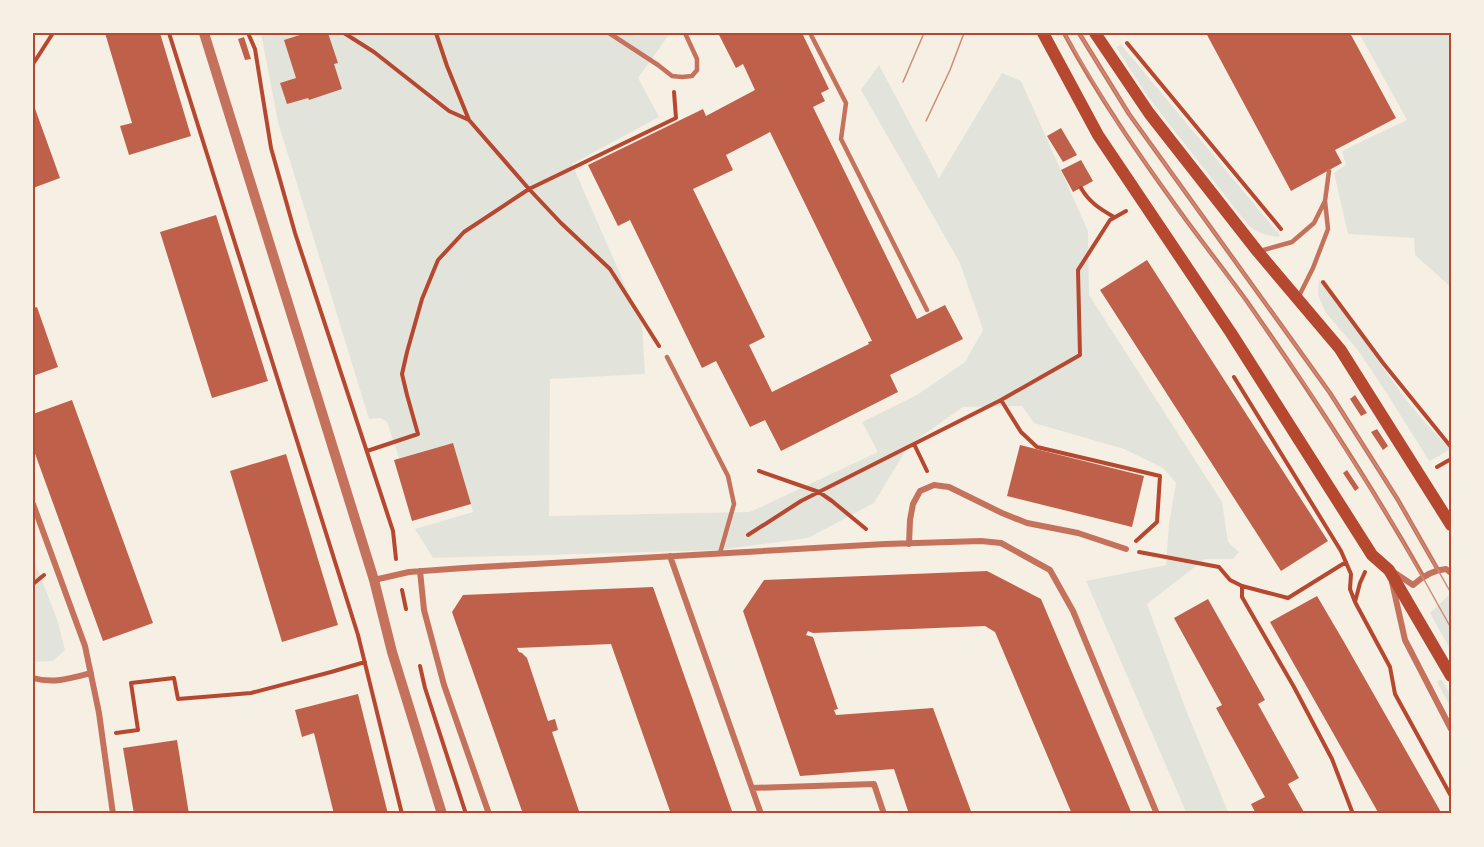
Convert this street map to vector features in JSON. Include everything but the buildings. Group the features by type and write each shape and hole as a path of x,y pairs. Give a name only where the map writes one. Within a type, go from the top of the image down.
{"main road":[{"path":"1043,33 1098,135 1231,333 1372,555 1389,570 1451,676"},
{"path":"1095,33 1149,113 1258,252 1340,349 1451,525"}],"street":[{"path":"204,33 374,580 392,652 442,814"},
{"path":"909,544 913,504 920,491 934,485 949,486 1027,523 1078,533 1126,549"},
{"path":"33,504 85,646 102,735 113,814"},
{"path":"374,580 420,571 720,553 885,544 981,541 1001,543 1050,570 1073,611 1157,814"},
{"path":"670,556 761,814"},
{"path":"1389,570 1413,585 1423,576 1438,570 1446,569 1451,573"},
{"path":"1389,570 1405,640 1451,729"},
{"path":"420,571 424,610 444,685 489,814"},
{"path":"33,678 42,681 64,680 91,673"},
{"path":"752,788 874,784 884,814"}],"lane":[{"path":"609,33 672,76 682,77 692,76 697,70 697,59 685,33"},
{"path":"810,33 846,103 841,139 927,310"},
{"path":"1064,33 1118,122 1307,388 1376,496 1423,576"},
{"path":"1079,33 1129,114 1330,393 1398,500 1438,570"},
{"path":"1297,299 1328,229 1325,201 1329,171"},
{"path":"1258,252 1292,242 1314,223 1325,201"},
{"path":"667,357 728,476 734,504 720,553"}],"path":[{"path":"33,64 53,33"},
{"path":"169,33 355,624 402,814"},
{"path":"248,33 255,49 271,148 295,232 393,531 398,574 407,612"},
{"path":"344,33 374,52 449,111 469,120 483,134 529,189 610,269 667,357"},
{"path":"436,33 469,120"},
{"path":"367,451 418,434 402,374 422,299 438,260 464,232 529,189 676,118 672,76"},
{"path":"1081,188 1092,202 1115,218"},
{"path":"720,553 801,501 1001,400 1080,356 1078,270 1110,220 1130,210"},
{"path":"1001,400 1021,432 1037,447 1160,476 1158,522 1126,549"},
{"path":"914,444 934,485"},
{"path":"759,471 819,492 885,544"},
{"path":"1126,549 1219,567 1230,580 1242,586 1288,598 1346,562"},
{"path":"1242,586 1242,597 1332,759 1353,814"},
{"path":"1355,602 1390,667 1395,694 1451,796"},
{"path":"102,735 138,730 131,683 174,678 178,699 251,693 365,662"},
{"path":"420,666 466,814"}],"shaded area":[{"path":"261,33 670,33 638,78 659,117 572,164 642,324 645,374 550,379 549,516 750,512 878,452 862,422 917,395 965,362 983,330 960,263 861,90 879,65 939,178 1002,73 1021,81 1088,231 1089,295 1222,502 1228,542 1239,552 1233,559 1205,559 1147,604 1186,710 1229,814 1187,814 1086,581 1166,565 1169,524 1176,483 1163,468 1124,449 1034,423 1022,406 963,407 909,445 874,503 808,538 718,550 433,558 415,529 473,512 453,443 399,458 387,422 381,418 369,419 278,122"},
{"path":"1359,33 1451,33 1451,287 1415,255 1414,238 1348,234 1334,173 1346,165 1342,151 1407,120"},
{"path":"1121,45 1280,235 1278,237 1266,235 1248,225 1148,97 1116,47"},
{"path":"1319,279 1408,402 1450,448 1449,450 1430,461 1428,459 1357,349 1326,313 1318,295"},
{"path":"33,557 58,622 65,650 53,661 33,662"},
{"path":"1451,594 1451,651 1430,613"},
{"path":"1440,680 1451,696 1451,708 1437,682"}],"tram line":[{"path":"903,82 924,33"},
{"path":"926,121 950,70 964,33"},
{"path":"1064,33 1117,122 1307,388 1393,524 1451,628"},
{"path":"1079,33 1129,114 1330,393 1398,500 1451,593"}]}
